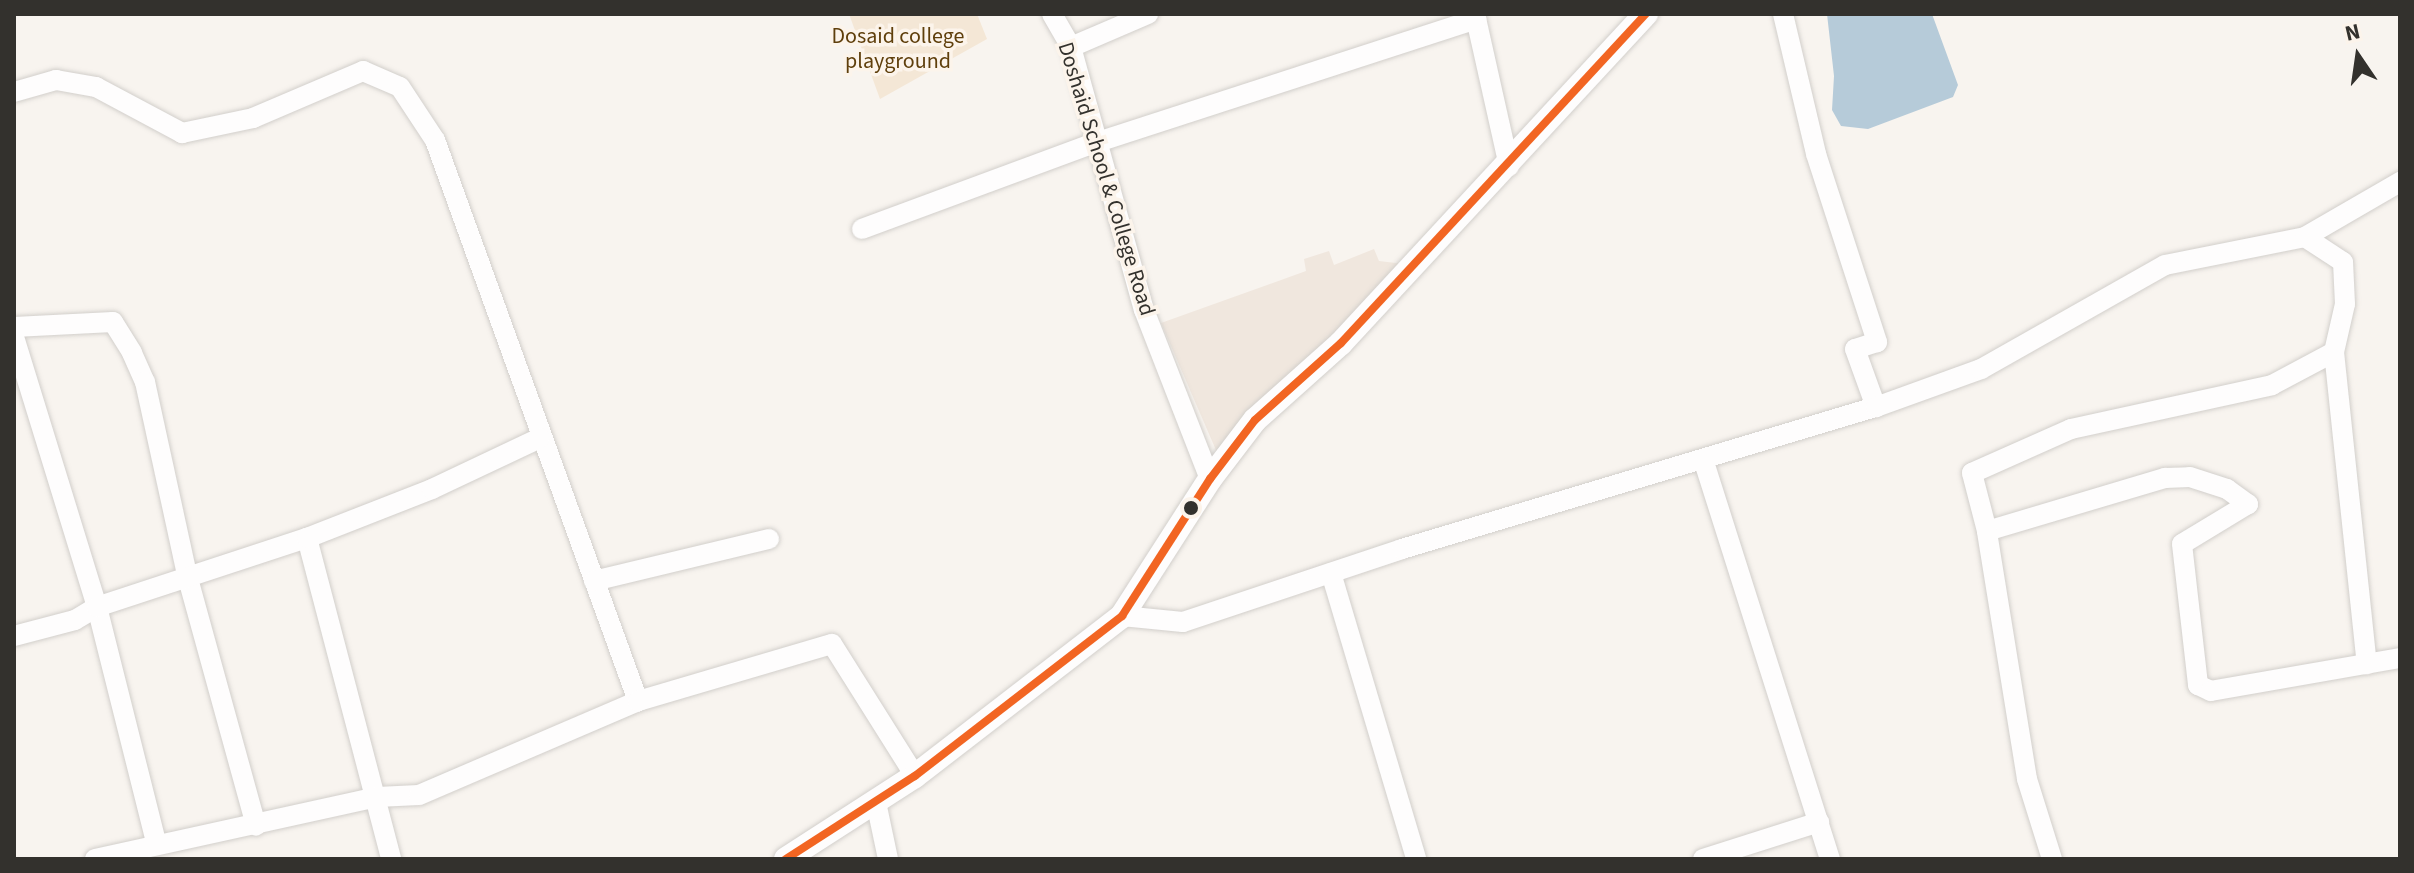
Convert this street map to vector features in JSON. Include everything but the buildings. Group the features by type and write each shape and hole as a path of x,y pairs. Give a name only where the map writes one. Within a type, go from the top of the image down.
{"main road":[{"path":"786,859 915,776 1122,616 1210,479 1255,420 1341,343 1509,166 1646,14"}],"street":[{"name":"Doshaid School & College Road","path":"1052,14 1071,47 1139,295 1210,479"},
{"path":"1071,47 1148,14"},
{"path":"1783,14 1816,154 1877,342 1855,349 1876,407"},
{"path":"862,229 1095,143 1476,16 1509,166"},
{"path":"14,92 56,80 96,87 182,133 253,118 363,71 400,87 435,140 540,438 638,701"},
{"path":"1122,616 1183,622 1331,573 1704,462 1876,407 1981,369 2165,265 2305,237 2400,182"},
{"path":"2305,237 2343,262 2345,304 2334,352 2367,664"},
{"path":"14,327 113,322 145,382 187,575 256,826"},
{"path":"14,337 97,607 156,842"},
{"path":"2052,859 2027,779 1987,531 1972,473 2071,429 2272,385 2334,352"},
{"path":"14,636 75,620 97,607 187,575 307,538 432,489 540,438"},
{"path":"1704,462 1830,859"},
{"path":"1987,531 2165,478 2190,477 2227,489 2248,504 2182,544 2198,685 2211,691 2400,658"},
{"path":"307,538 391,859"},
{"path":"594,581 769,539"},
{"path":"1331,573 1416,859"},
{"path":"95,859 156,842 256,826 377,797 419,795 638,701 832,644 915,776"},
{"path":"876,802 888,859"},
{"path":"1703,859 1819,822"}],"shaded area":[{"path":"1374,249 1379,261 1404,264 1222,464 1161,323 1306,271 1304,259 1329,251 1334,265"}],"green space":[{"name":"Dosaid college playground","path":"849,14 977,14 987,39 880,99"}],"water":[{"path":"1827,14 1932,14 1958,85 1953,97 1868,129 1841,126 1832,110 1834,76"}],"transit line":[{"path":"786,859 915,776 1122,616 1210,479 1255,420 1341,343 1646,14"}]}
